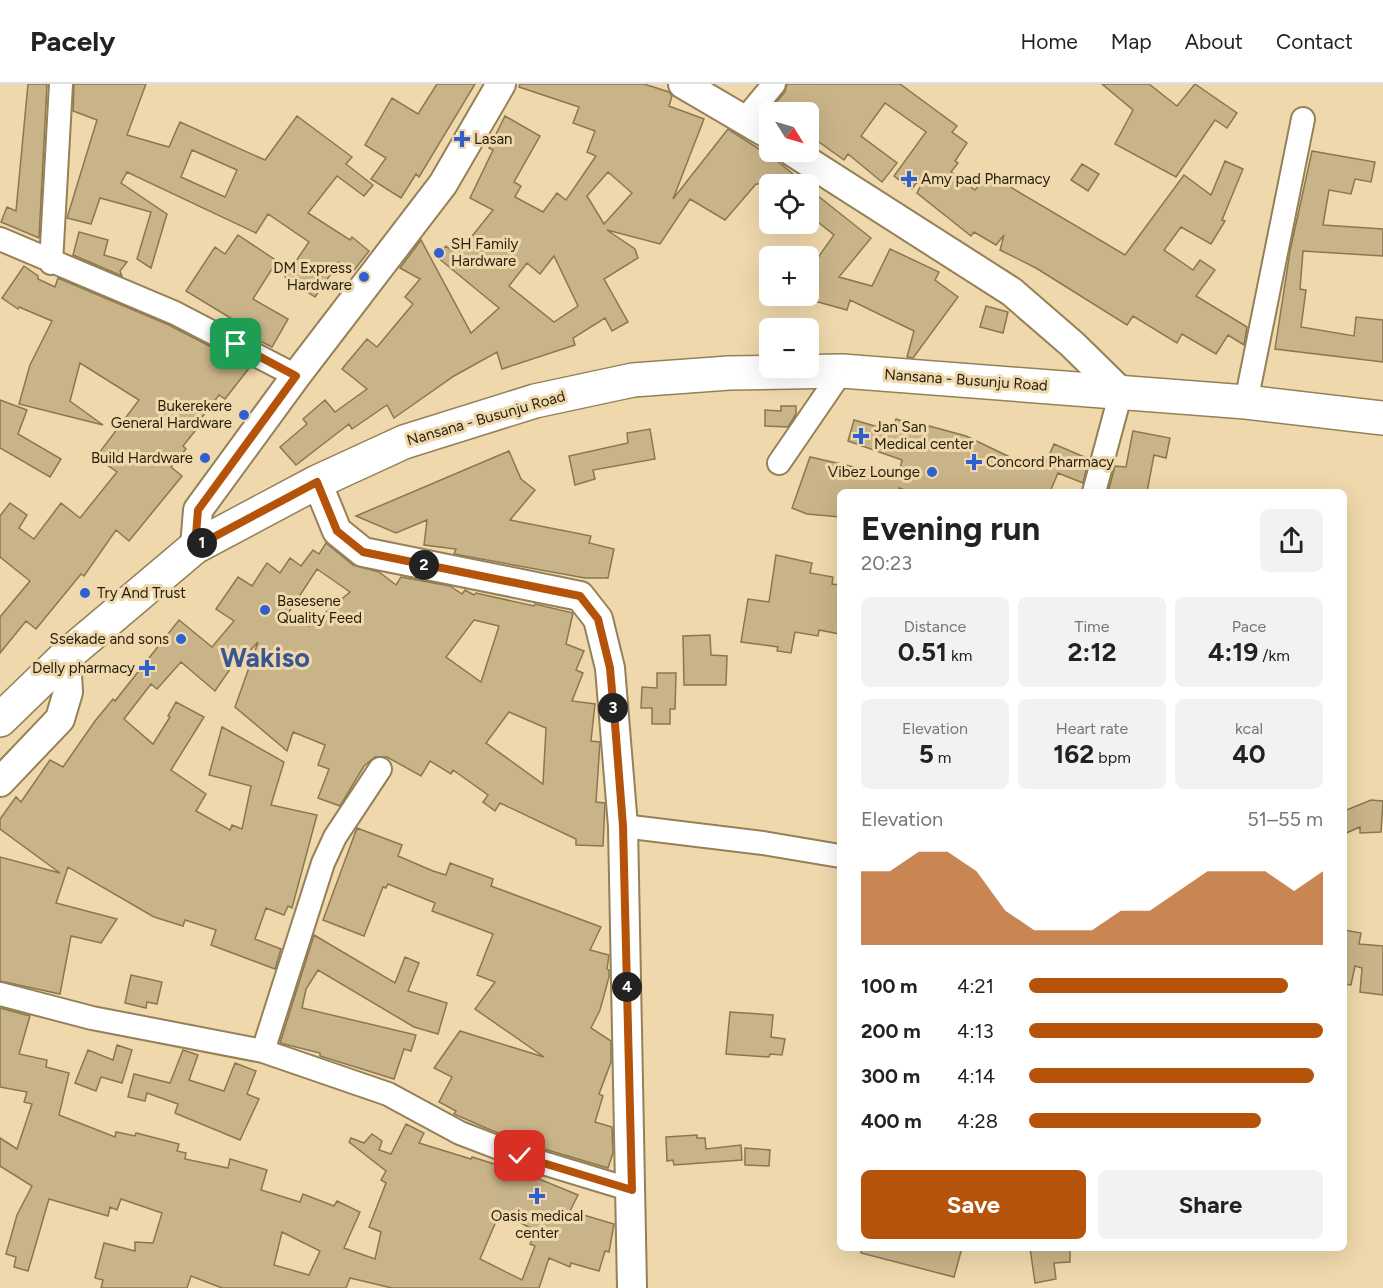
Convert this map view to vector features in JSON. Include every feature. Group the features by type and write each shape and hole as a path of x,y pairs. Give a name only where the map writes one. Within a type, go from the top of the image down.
{"main road":[{"name":"Nansana - Busunju Road","path":"0,720 66,656 195,547 317,482 404,442 535,401 622,382 729,373 842,370 1246,402 1383,418"}],"street":[{"path":"51,263 61,84"},
{"path":"195,547 198,510 296,376 443,184 501,84"},
{"path":"683,84 759,128"},
{"path":"745,119 774,84"},
{"path":"1246,402 1303,118"},
{"path":"810,162 1012,292 1072,344 1121,392 1095,489"},
{"path":"0,239 51,263 175,313 296,376"},
{"path":"779,463 842,370"},
{"path":"317,482 337,531 363,552 580,596 598,619 610,668 623,826 632,1190 632,1288"},
{"path":"0,782 60,719 68,692 66,656"},
{"path":"263,1051 323,863 335,837 380,769"},
{"path":"623,826 763,843 837,855"},
{"path":"0,994 92,1018 263,1051 388,1094 460,1133 510,1152 632,1190"}],"building":[{"path":"28,84 47,84 39,238 1,222 7,207 16,211"},
{"path":"74,84 146,84 127,135 169,147 180,122 265,160 297,116 352,157 346,164 373,185 364,196 337,176 308,213 350,240 352,237 369,251 352,273 339,262 315,297 285,277 309,242 268,214 256,233 127,172 121,183 167,214 151,268 137,259 151,212 100,198 91,224 67,218 97,120 73,111","holes":["192,150 237,170 225,197 181,177"]},
{"path":"437,84 475,84 419,177 416,174 401,198 371,179 386,158 365,145 392,98 418,114"},
{"path":"520,84 644,84 669,92 672,96 669,106 704,119 673,199 728,129 759,149 759,162 778,162 793,174 759,174 759,184 756,184 725,220 690,199 660,244 607,230 635,249 638,258 604,279 628,322 612,331 605,318 573,338 575,345 502,369 497,352 454,376 394,418 387,405 352,429 349,424 296,465 280,447 307,424 303,419 325,400 335,412 367,389 342,369 367,339 377,347 413,304 405,297 420,279 400,268 421,240 471,333 499,308 437,257 446,246 457,255 493,210 470,198 493,150 489,148 505,116 540,136 514,182 521,186 515,197 543,212 557,193 566,200 596,156 587,152 595,131 573,123 579,107 519,87","holes":["608,172 632,193 604,224 587,196","554,256 578,306 554,322 509,286 527,263 540,274"]},
{"path":"787,84 900,84 957,126 952,132 967,143 955,161 958,163 951,172 975,190 990,171 1012,188 1125,255 1184,175 1211,195 1225,161 1243,169 1222,220 1225,221 1211,244 1181,227 1164,250 1193,270 1200,260 1215,270 1196,296 1247,327 1244,345 1228,335 1216,354 1182,334 1177,343 1133,316 1127,325 1036,268 1000,250 1004,235 996,245 974,232 971,236 917,193 921,185 917,182 912,189 894,176 926,132 885,103 861,136 897,163 882,182 848,154 844,160 819,142 819,102 777,102 785,92"},
{"path":"1102,84 1149,84 1177,106 1195,84 1237,113 1227,128 1215,120 1176,177 1115,144 1133,110"},
{"path":"1312,151 1375,162 1371,182 1355,179 1351,194 1329,190 1323,225 1383,229 1383,256 1303,251 1300,289 1306,290 1301,327 1354,336 1356,317 1383,320 1383,362 1275,349 1290,251"},
{"path":"1082,164 1099,174 1088,191 1071,180"},
{"path":"819,197 871,238 839,277 872,286 890,249 939,272 935,280 958,297 913,358 907,357 914,331 850,300 847,310 819,302 819,256 834,235 819,223"},
{"path":"79,232 108,240 104,255 127,262 120,271 122,276 73,255"},
{"path":"238,235 277,261 253,299 288,319 272,347 238,330 242,325 186,291 215,247 225,254"},
{"path":"24,266 38,276 38,279 55,287 58,278 169,325 250,367 225,399 219,395 193,429 195,431 183,446 186,449 171,467 182,476 129,541 116,530 84,576 81,574 36,629 26,621 0,653 0,617 30,581 0,557 0,516 10,503 27,515 19,528 34,539 61,503 80,518 117,472 96,457 139,400 80,363 70,401 103,425 19,404 30,365 52,321 19,307 18,309 2,298"},
{"path":"986,306 1008,312 1003,333 980,327"},
{"path":"0,400 27,410 18,434 61,459 50,477 0,448"},
{"path":"781,406 796,406 796,414 788,427 765,426 765,410 781,411"},
{"path":"896,419 928,429 929,426 966,436 1014,459 1043,469 1054,444 1089,459 1083,483 1058,473 1051,489 837,489 837,517 807,514 792,508 810,457 898,477 902,460 848,441 854,420 892,431"},
{"path":"650,429 655,459 593,470 595,479 575,485 569,456 628,443 627,433"},
{"path":"1133,431 1170,438 1166,458 1154,455 1148,489 1109,489 1115,466 1126,467"},
{"path":"509,451 521,479 535,490 510,520 591,536 589,543 614,549 608,578 585,578 454,554 456,549 424,545 427,520 396,533 356,516"},
{"path":"326,543 353,565 379,572 396,585 401,577 450,586 462,594 465,590 474,595 476,593 573,613 566,644 584,651 576,670 583,673 572,701 595,704 591,741 600,742 596,802 605,803 603,846 576,845 576,839 500,803 495,811 483,802 488,795 453,770 451,774 430,761 421,776 387,757 375,757 364,766 340,806 318,798 329,769 318,765 325,745 293,732 287,751 235,707 258,642 241,661 237,659 215,691 181,662 157,689 151,684 124,719 153,744 170,717 168,716 176,702 204,717 171,770 206,794 196,811 230,830 232,825 242,829 251,786 209,775 222,727 284,762 271,805 317,815 292,908 288,906 284,915 266,908 255,939 281,949 275,969 211,945 216,930 185,920 183,926 154,917 68,867 56,903 117,919 101,943 71,936 60,994 0,981 0,857 60,873 0,829 0,819 16,797 21,802 50,760 63,767 95,721 113,699 115,701 179,620 212,647 234,621 216,609 238,577 252,586 267,563 280,573 290,558 301,566 313,550 319,554","holes":["317,569 350,592 309,626 289,612","474,620 499,626 481,682 446,657","509,712 546,728 543,784 486,743"]},
{"path":"776,555 812,563 810,573 833,577 832,584 837,585 837,633 819,630 818,636 795,632 791,653 777,651 778,647 741,642 748,599 769,602"},
{"path":"710,635 711,655 727,656 726,685 684,685 683,636"},
{"path":"657,673 676,673 675,709 670,709 670,724 652,724 652,708 641,708 642,687 657,688"},
{"path":"1371,800 1383,801 1381,832 1360,833 1360,827 1347,833 1347,810"},
{"path":"357,828 402,845 398,856 433,871 446,875 450,863 493,879 491,886 601,927 590,950 609,955 607,969 609,977 600,1010 591,1028 611,1041 611,1062 599,1094 603,1096 595,1122 612,1127 613,1153 608,1168 524,1143 454,1114 456,1111 439,1102 452,1077 434,1068 460,1031 544,1057 475,1009 495,982 477,975 493,934 432,911 435,903 388,884 386,888 383,887 364,936 323,920"},
{"path":"1347,931 1361,933 1359,944 1383,946 1383,995 1360,992 1362,968 1355,966 1351,985 1347,984"},
{"path":"314,935 395,983 405,957 419,963 408,991 447,1003 438,1034 414,1027 318,970 306,989 302,1008 416,1035 411,1051 404,1049 394,1079 320,1056 320,1053 280,1043"},
{"path":"131,975 162,982 157,1004 147,1002 146,1008 125,1003"},
{"path":"0,1008 30,1016 19,1054 47,1060 46,1067 69,1073 59,1115 115,1137 116,1132 135,1136 136,1133 179,1144 177,1151 186,1153 185,1159 228,1168 230,1159 267,1170 261,1190 300,1202 303,1194 334,1206 337,1201 360,1212 344,1248 375,1259 381,1232 369,1227 386,1183 381,1180 386,1171 349,1142 351,1138 364,1143 372,1134 382,1141 379,1150 391,1154 406,1124 424,1133 419,1143 471,1159 472,1157 504,1167 505,1165 578,1195 570,1211 614,1224 609,1252 605,1251 599,1271 571,1263 570,1267 549,1258 539,1288 392,1288 350,1278 346,1288 222,1288 191,1276 187,1288 101,1288 103,1280 95,1278 104,1243 135,1251 135,1242 153,1243 162,1213 121,1199 117,1210 110,1207 108,1216 49,1199 28,1271 14,1267 16,1257 6,1254 17,1215 32,1186 0,1166 0,1138 17,1149 32,1104 24,1102 27,1092 0,1087","holes":["500,1212 536,1231 530,1244 535,1246 522,1280 480,1259","282,1232 320,1251 309,1275 274,1265"]},
{"path":"730,1012 773,1015 771,1037 785,1039 782,1055 770,1054 769,1057 726,1054"},
{"path":"117,1045 132,1050 122,1083 101,1077 96,1091 75,1083 88,1050 113,1060"},
{"path":"183,1050 198,1055 189,1080 224,1091 235,1063 256,1071 247,1094 259,1099 240,1140 175,1113 178,1104 147,1093 145,1101 128,1097 134,1074 170,1083"},
{"path":"697,1135 697,1138 705,1138 706,1149 741,1145 742,1160 674,1165 673,1160 667,1161 666,1137"},
{"path":"745,1148 770,1150 769,1166 745,1165"},
{"path":"861,1251 961,1251 954,1277 861,1253"},
{"path":"1030,1251 1070,1251 1070,1262 1054,1263 1056,1279 1035,1283"}],"place":[{"name":"Lasan","path":"462,139"},
{"name":"Amy pad Pharmacy","path":"909,179"},
{"name":"SH Family Hardware","path":"439,253"},
{"name":"DM Express Hardware","path":"364,277"},
{"name":"Bukerekere General Hardware","path":"244,415"},
{"name":"Jan San Medical center","path":"861,436"},
{"name":"Build Hardware","path":"205,458"},
{"name":"Concord Pharmacy","path":"974,462"},
{"name":"Vibez Lounge","path":"932,472"},
{"name":"Try And Trust","path":"85,593"},
{"name":"Basesene Quality Feed","path":"265,610"},
{"name":"Ssekade and sons","path":"181,639"},
{"name":"Delly pharmacy","path":"147,668"},
{"name":"Oasis medical center","path":"537,1196"}],"district":[{"name":"Wakiso","path":"265,658"}],"route":[{"path":"236,344 296,376 198,510 195,547 317,482 337,531 363,552 580,596 598,619 610,668 623,826 632,1190 520,1156"}]}
